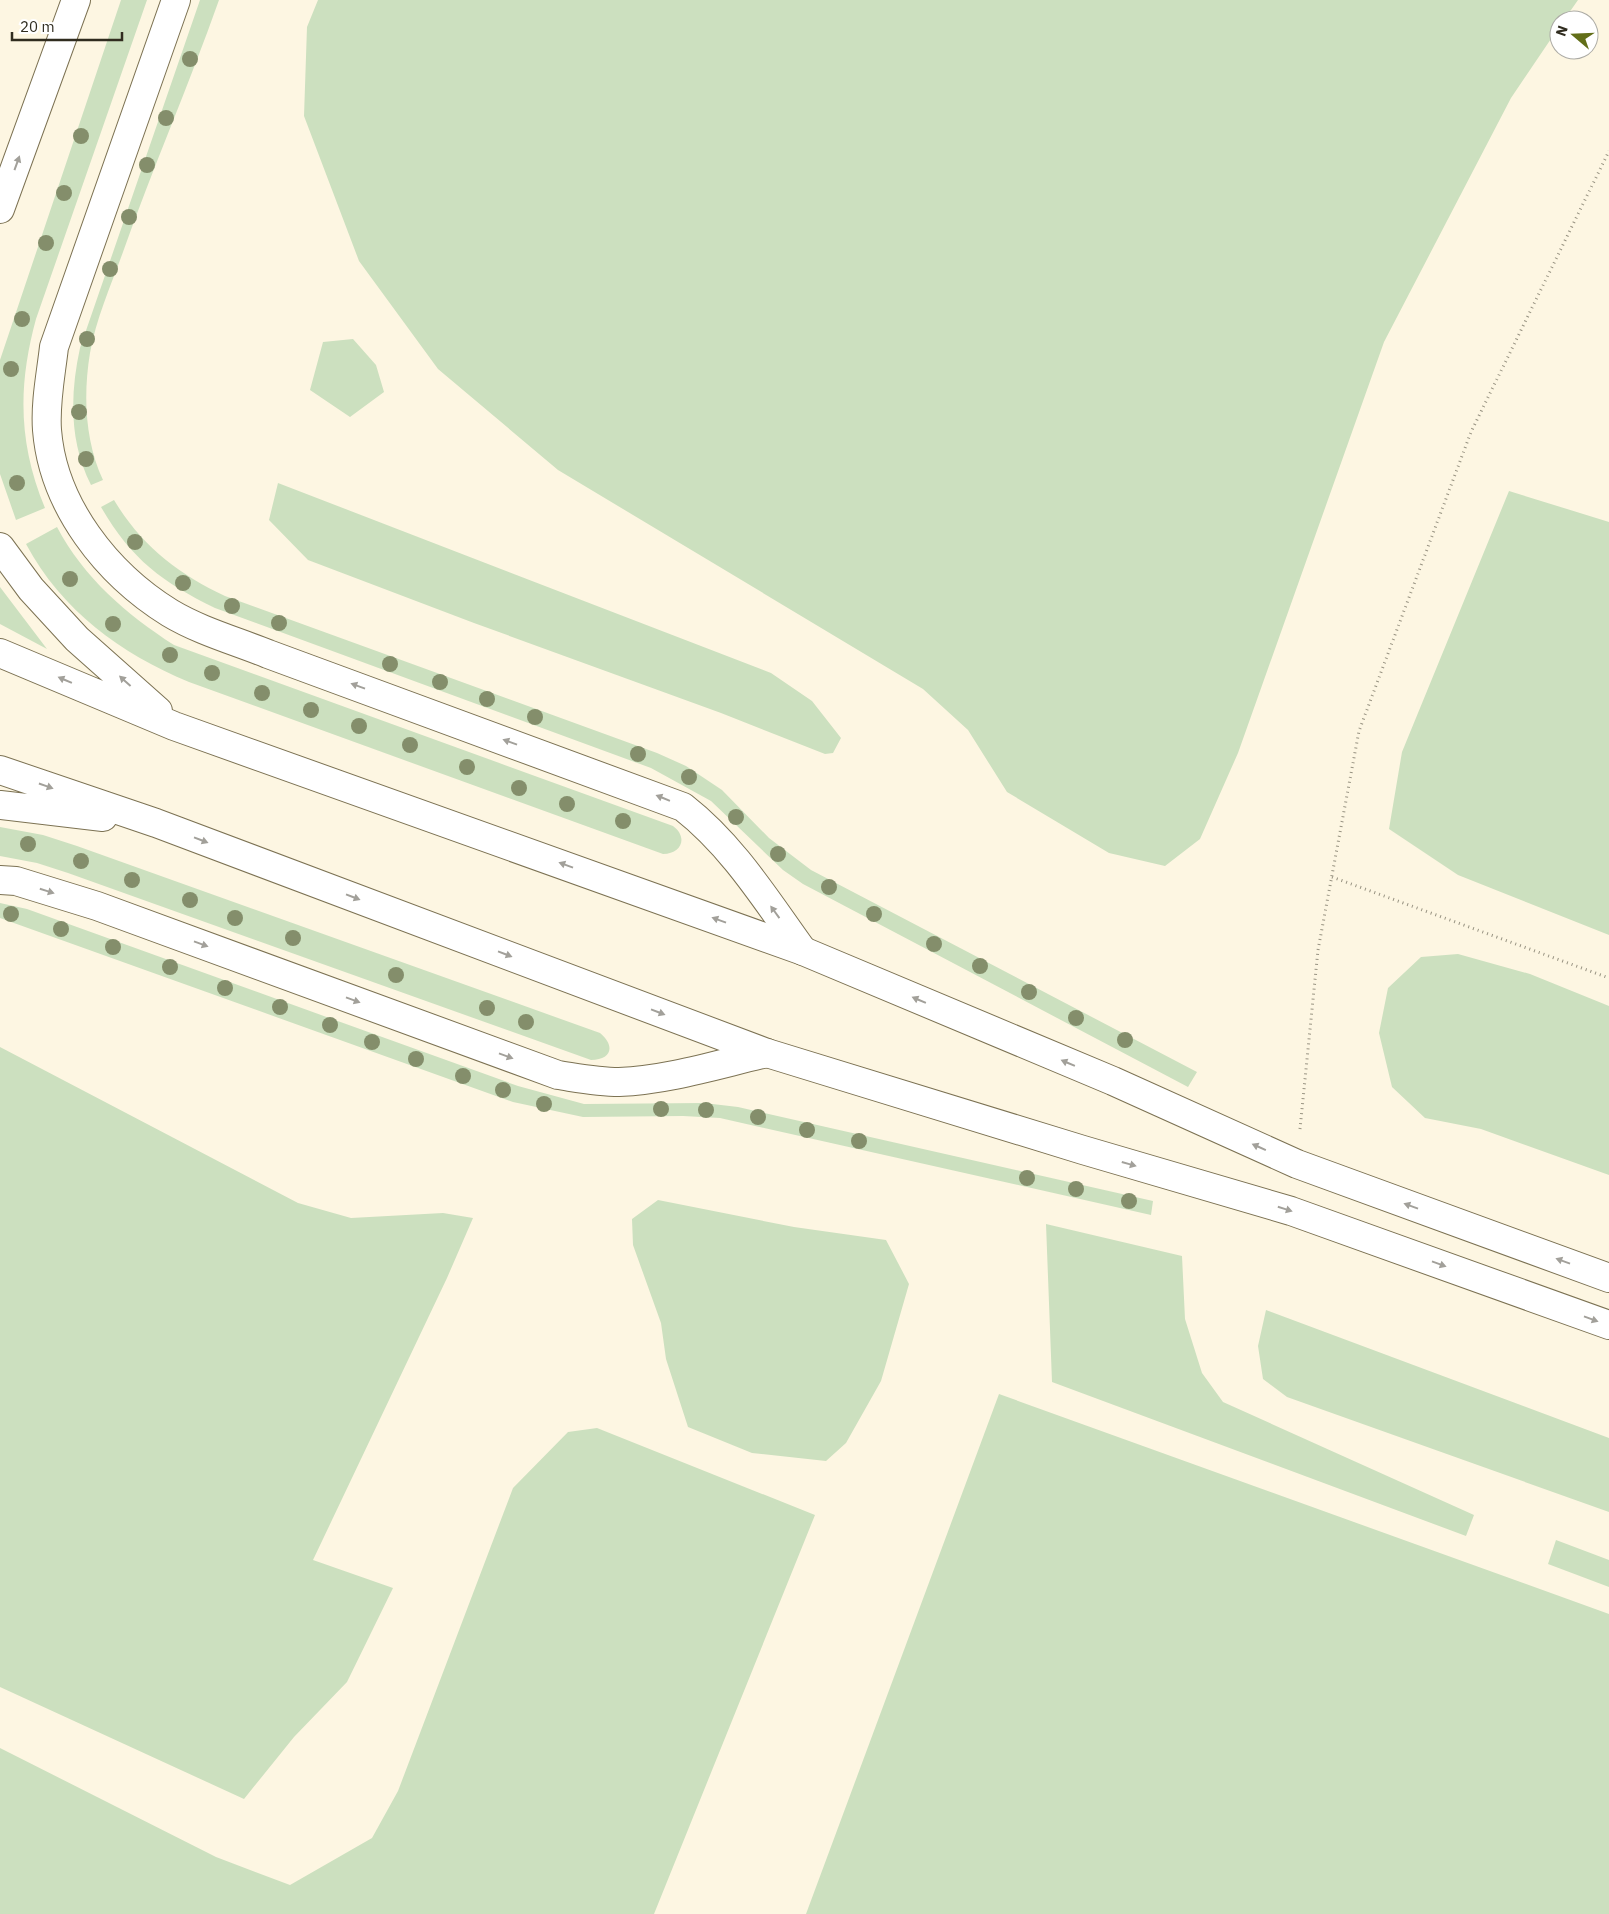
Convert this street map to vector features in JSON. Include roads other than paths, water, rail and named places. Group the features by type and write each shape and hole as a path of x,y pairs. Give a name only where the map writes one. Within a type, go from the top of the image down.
{"main road":[{"path":"0,209 76,0"},
{"path":"176,0 54,347 47,399 47,430 54,470 69,508 102,554 120,572 144,594 179,617 260,650 683,807 707,825 736,858 803,951"},
{"path":"0,547 31,589 78,639 174,726"},
{"path":"0,653 174,726 803,951 1114,1081 1297,1164 1609,1278"},
{"path":"0,770 156,823 768,1053 1082,1150 1291,1211 1609,1325"},
{"path":"0,805 156,823"},
{"path":"0,880 16,882 96,906 558,1075 588,1080 620,1082 664,1076 768,1053"}]}
